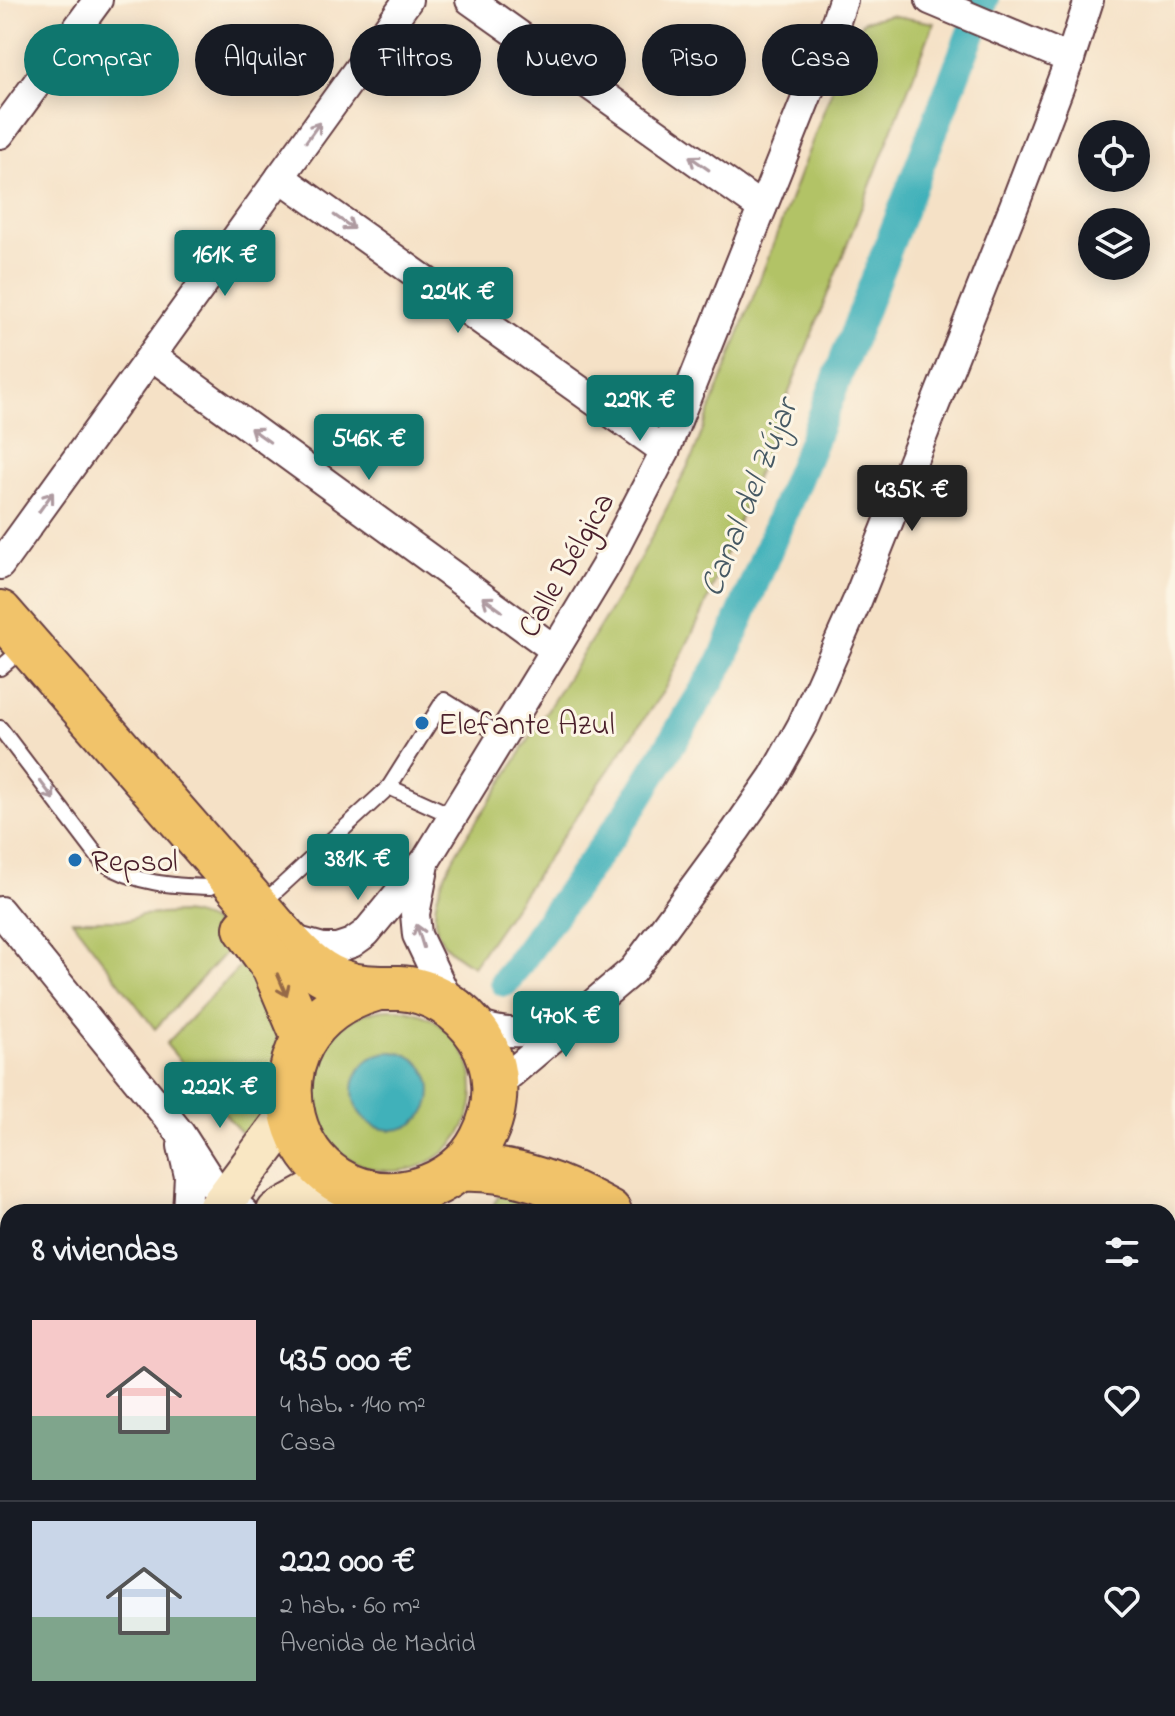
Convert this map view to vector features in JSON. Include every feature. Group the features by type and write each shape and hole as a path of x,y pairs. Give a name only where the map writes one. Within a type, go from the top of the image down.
{"main road":[{"path":"8,646 259,943 274,967 304,1038"},
{"path":"8,646 310,965 338,981 375,989"},
{"path":"495,1094 489,1127 476,1150 459,1169 433,1185 404,1193 374,1193 345,1183 310,1154 298,1134 291,1112 289,1087 293,1061 304,1038 317,1020 334,1006 354,995 375,989 402,988 428,994 460,1014 487,1052 495,1094 523,1146 568,1189 595,1204"},
{"path":"459,1169 484,1167 568,1189"}],"street":[{"path":"0,134 98,0"},
{"path":"0,565 408,0"},
{"path":"470,0 762,208"},
{"name":"Calle Bélgica","path":"426,860 605,567 665,451 840,9 863,0"},
{"path":"495,1094 607,994 647,952 773,777 802,725 857,601 1070,59 1089,0"},
{"path":"932,1 1070,59"},
{"path":"280,177 665,451"},
{"path":"152,356 555,650"},
{"path":"426,860 415,914 417,935 460,1014 497,1033 517,1033 563,1017 607,994"},
{"path":"270,922 323,948 352,943 366,933 426,860"},
{"path":"0,911 180,1133 234,1170 233,1198"},
{"path":"233,1198 291,1112"},
{"path":"180,1133 189,1176 187,1204"},
{"path":"292,1204 317,1190 345,1183"}],"lane":[{"path":"270,922 389,787 444,700 502,736"},
{"path":"0,728 102,862 118,873 137,879 173,886 211,887"},
{"path":"389,787 453,816"}],"green space":[{"path":"890,15 934,23 702,614 664,690 473,966 450,951 437,930 435,911 443,880 460,847 621,592 692,458 829,96 878,96 878,24 861,24"},
{"path":"181,913 211,922 235,942 155,1029 72,920 129,920 141,915"},
{"path":"249,957 286,1041 273,1114 253,1147 166,1044"},
{"path":"392,1009 423,1015 449,1033 467,1059 473,1090 467,1121 449,1147 423,1165 392,1171 361,1165 335,1147 317,1121 311,1090 317,1059 335,1033 361,1015"},
{"path":"501,1192 523,1204 494,1204"}],"water":[{"path":"392,1052 407,1055 419,1064 428,1076 431,1091 428,1106 419,1118 407,1127 392,1130 377,1127 365,1118 356,1106 353,1091 356,1076 365,1064 377,1055"}],"waterway":[{"name":"Canal del Zújar","path":"505,982 630,810 722,661 810,448 984,0"}],"place":[{"name":"Elefante Azul","path":"422,723"},
{"name":"Repsol","path":"75,860"}]}
